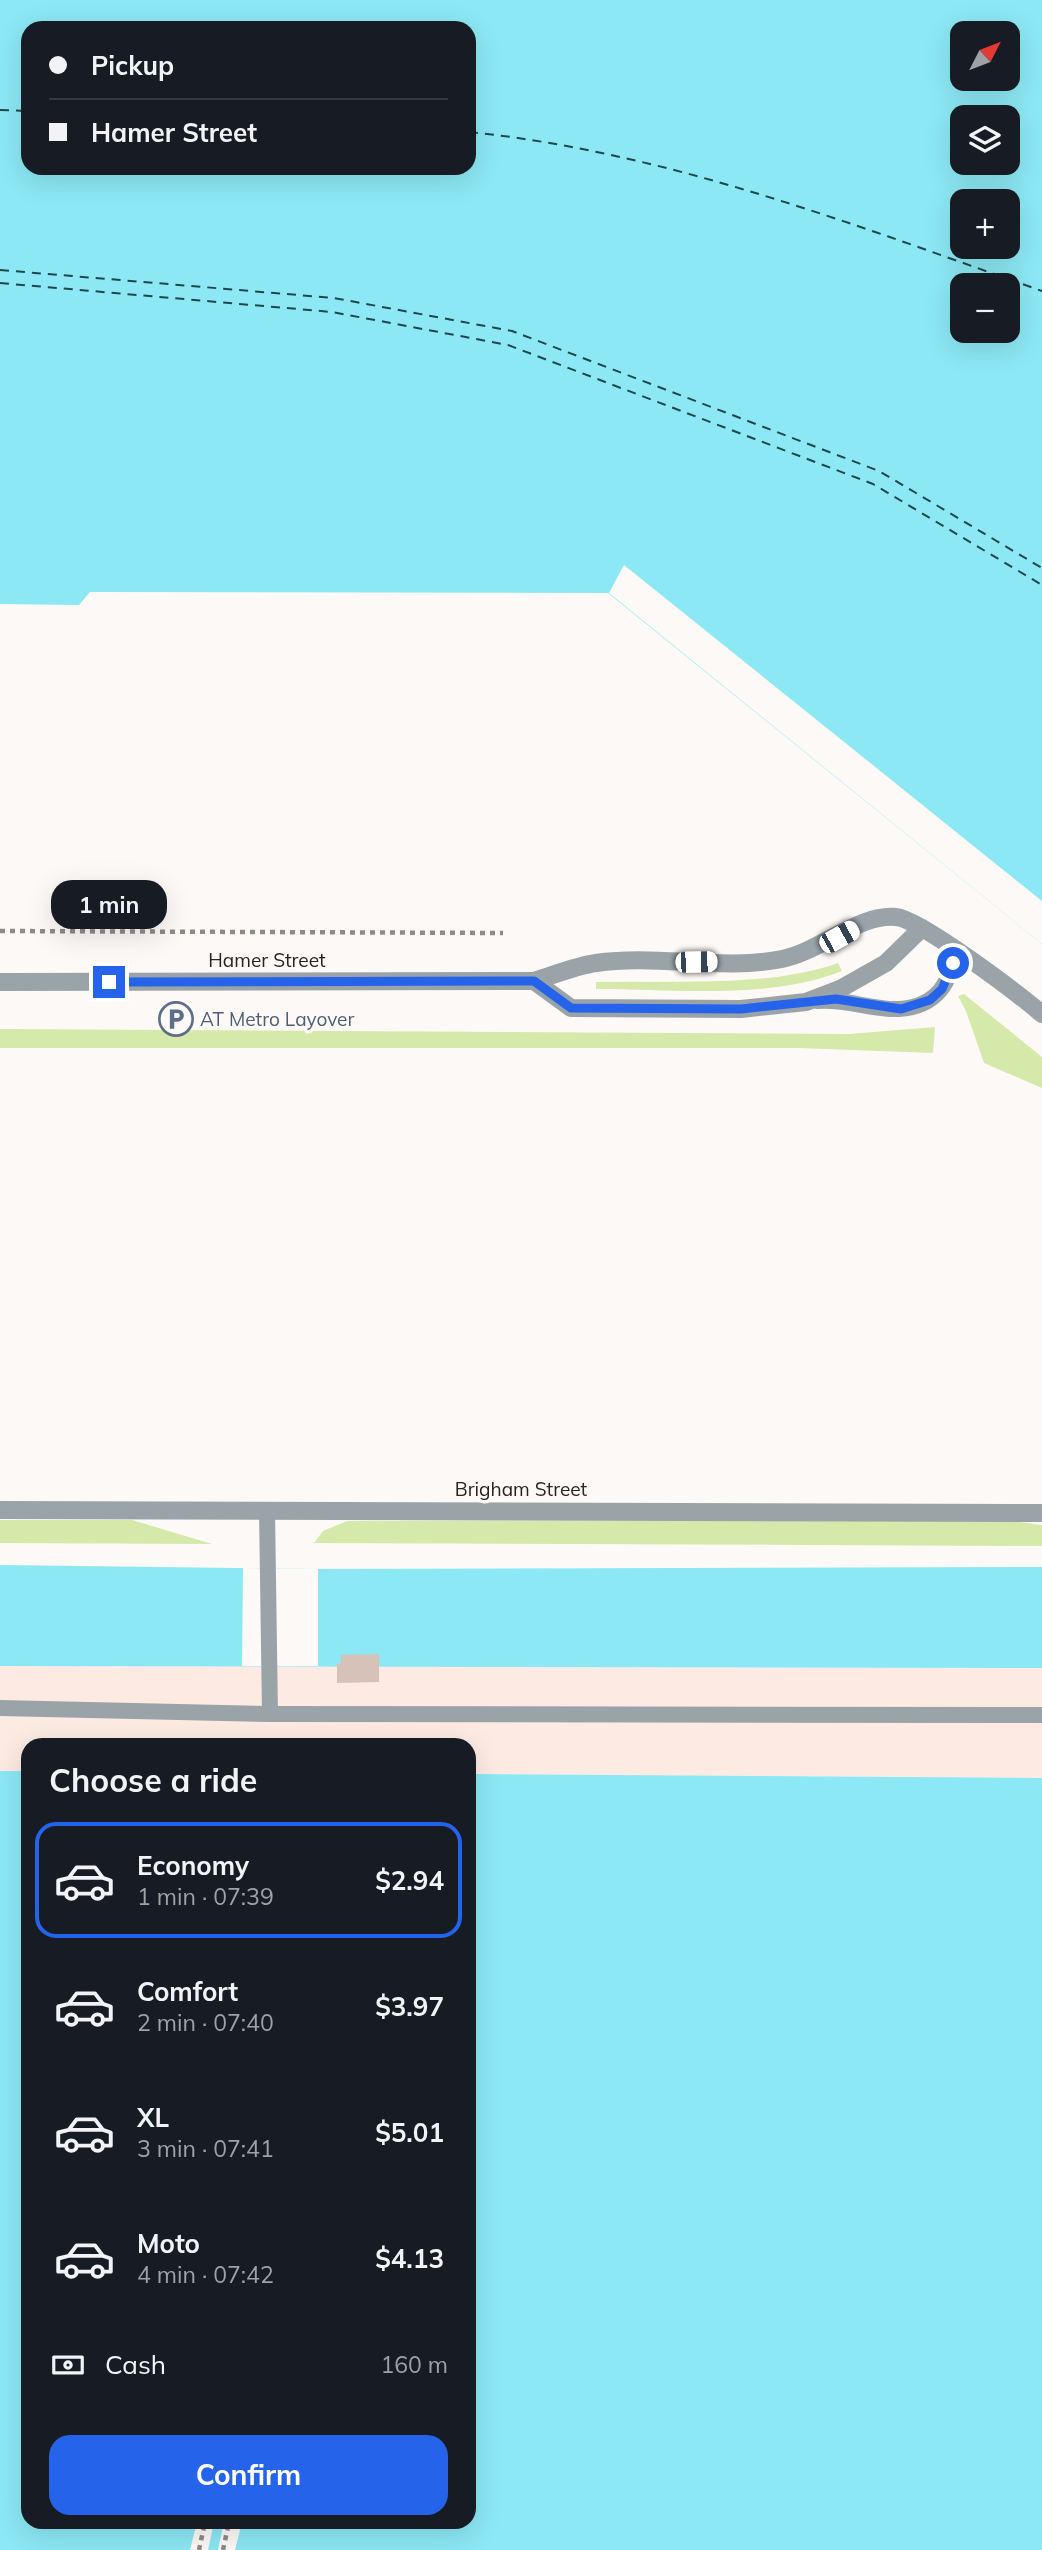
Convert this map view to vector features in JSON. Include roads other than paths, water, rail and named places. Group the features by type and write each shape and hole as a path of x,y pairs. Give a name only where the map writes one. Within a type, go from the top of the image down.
{"street":[{"name":"Hamer Street","path":"0,982 534,981 595,963 782,959 820,947 857,926 885,918 910,920 1014,991 1042,1014"},
{"path":"534,981 571,1008 741,1009 806,1002 840,989 886,963 922,928"},
{"name":"Brigham Street","path":"0,1510 1042,1513"}],"lane":[{"path":"806,1002 836,999 887,1008 916,1005 942,989 949,977 953,963 949,947"},
{"path":"267,1510 270,1714"},
{"path":"0,1708 270,1714 1042,1715"}],"water":[{"path":"0,0 1042,0 1042,944 608,593 90,592 79,605 0,604"},
{"path":"0,1565 318,1569 1042,1567 1042,1668 0,1666"},
{"path":"0,1771 21,1771 21,2529 222,2529 218,2550 0,2550"},
{"path":"476,1774 1042,1778 1042,2550 235,2550 240,2529 476,2529"}],"place":[{"name":"AT Metro Layover","path":"176,1019"}]}
